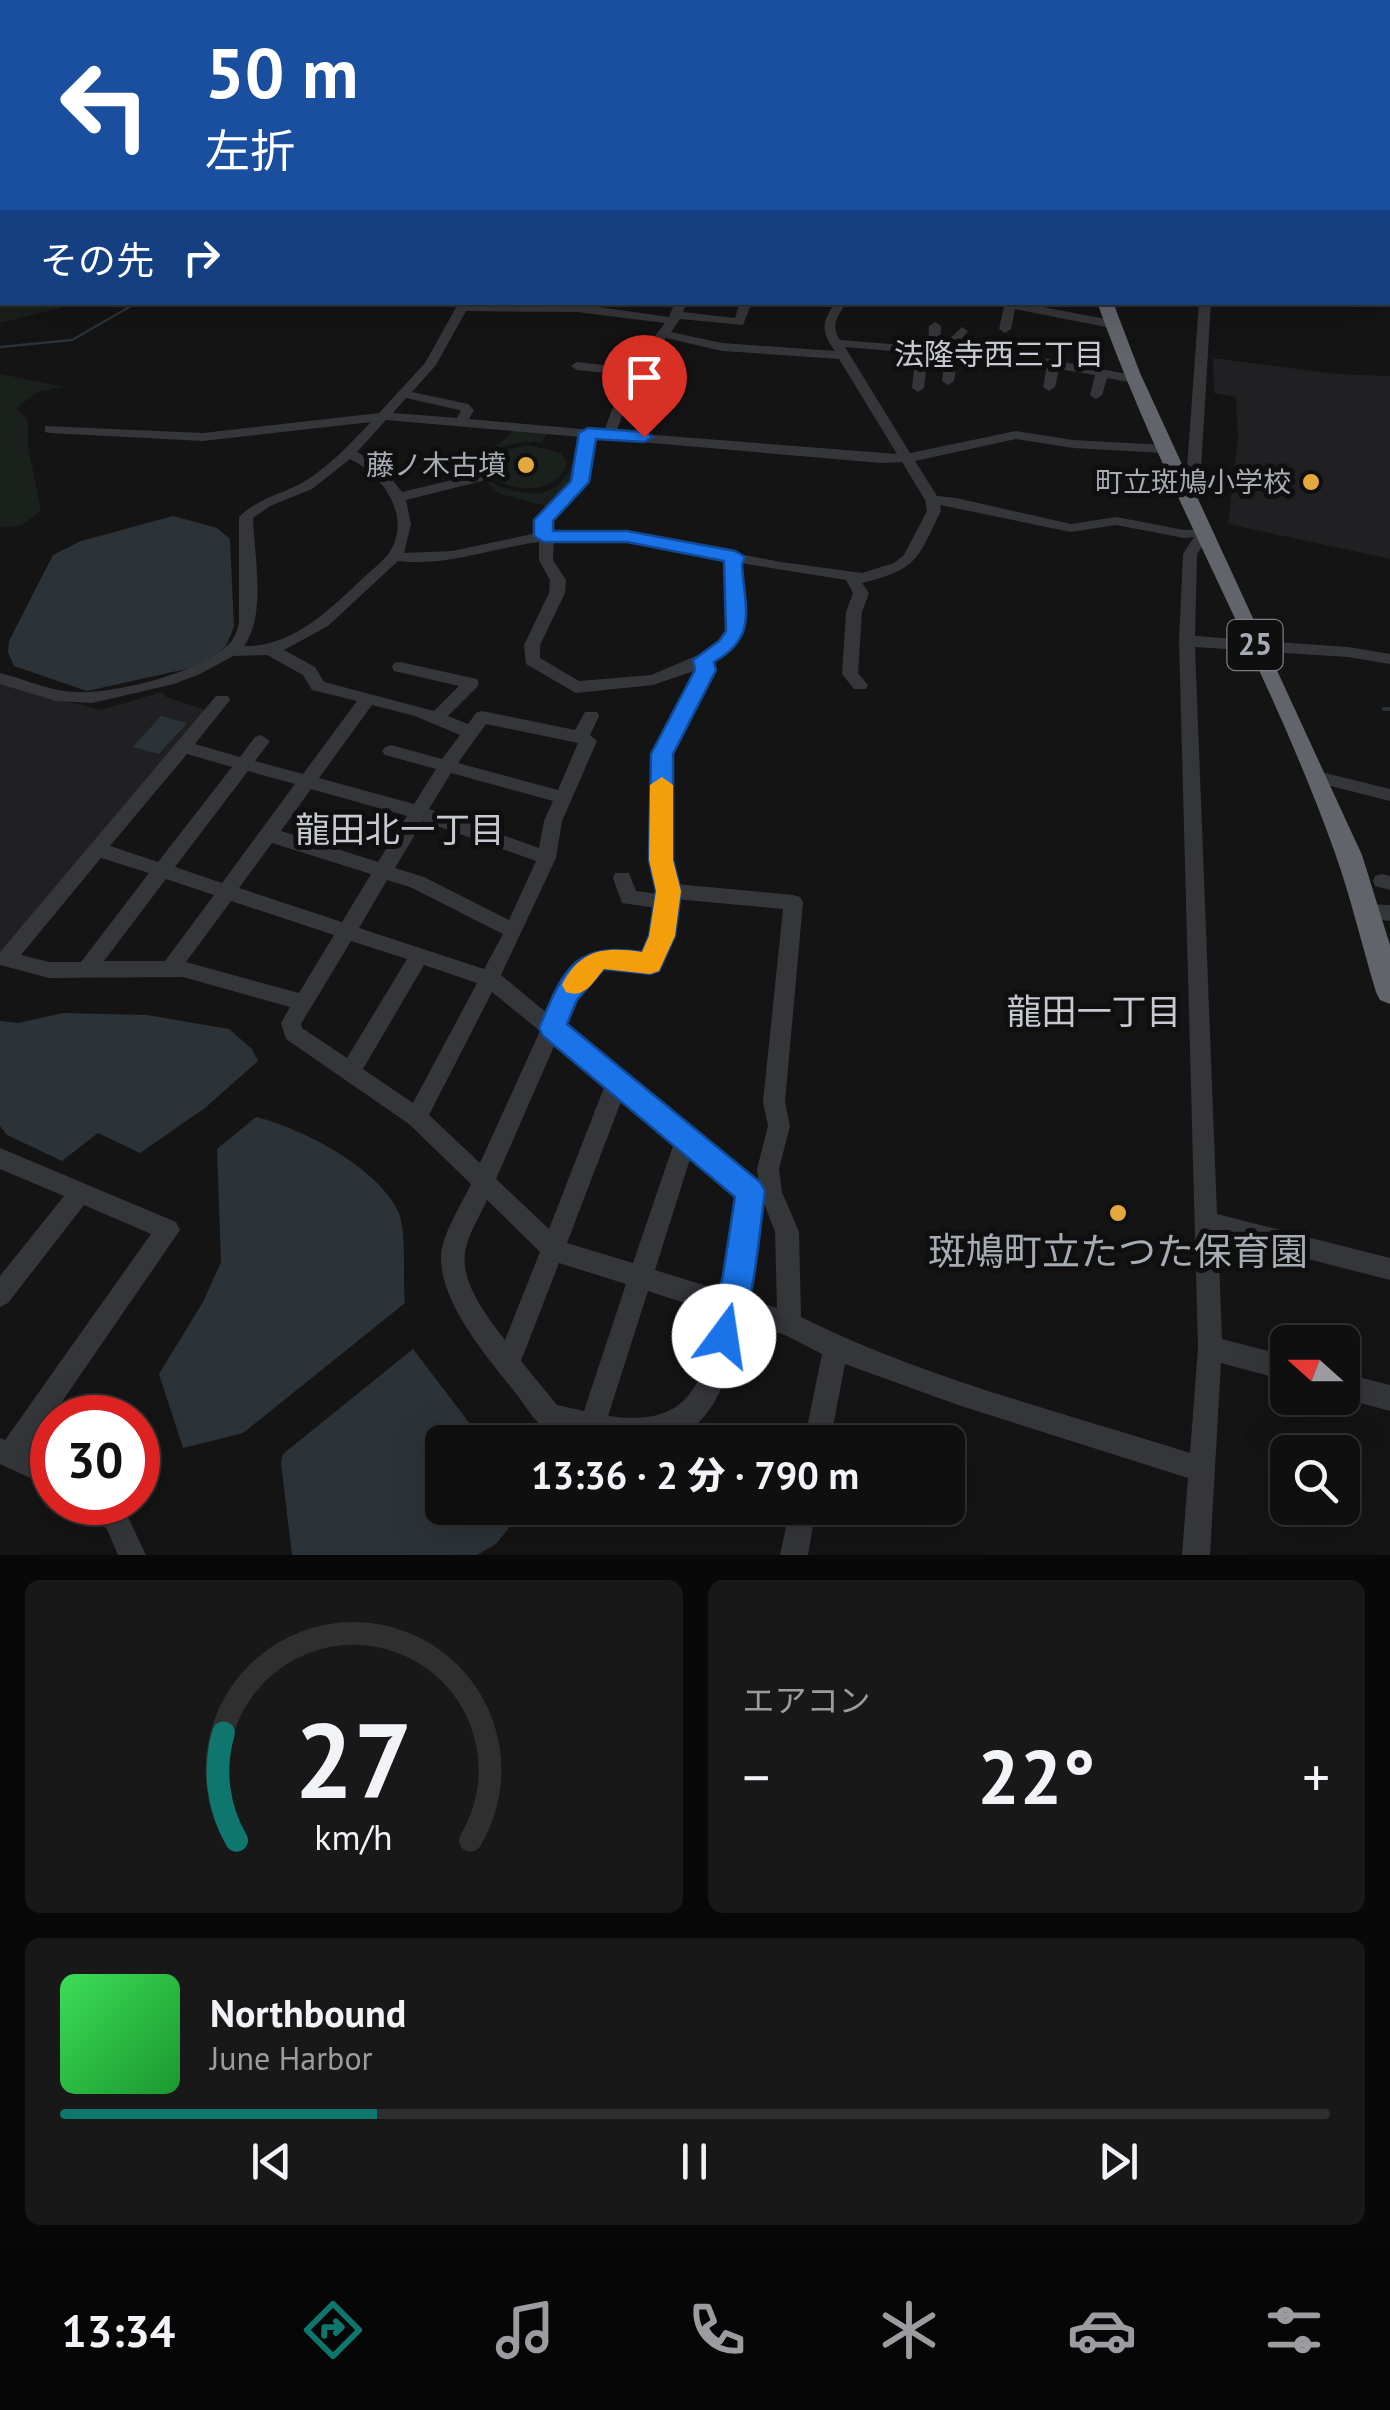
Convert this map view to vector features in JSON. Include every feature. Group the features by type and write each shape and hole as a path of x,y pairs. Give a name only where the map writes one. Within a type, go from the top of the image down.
{"highway":[{"name":"25","path":"1108,313 1165,448 1378,913 1390,992"}],"street":[{"path":"234,651 245,630 246,517 265,503 307,486 348,453 430,365 464,305 602,306 739,322 745,305"},
{"path":"394,556 442,555 545,536 627,536 852,578 882,572 910,558 934,511 932,500 838,349 828,326 840,305"},
{"path":"1183,487 1194,470 1205,305"},
{"path":"1007,357 1007,333 1020,306 1108,313"},
{"path":"610,434 633,372 676,313"},
{"path":"935,326 938,353 948,382"},
{"path":"918,388 938,353 952,338 958,340 962,331"},
{"path":"663,334 722,347 1065,361 1134,379"},
{"path":"1049,387 1065,361"},
{"path":"577,366 633,372"},
{"path":"1096,395 1102,372"},
{"path":"404,394 462,407 468,410 462,422"},
{"path":"50,429 204,437 385,416 881,460 1016,436 1072,444 1165,448"},
{"path":"588,433 580,482 543,520 546,560 558,580 557,594 532,645 532,660 576,687 653,680 704,660 727,646 736,631 732,565 735,557"},
{"path":"0,678 60,695 96,697 184,675 234,651 273,651 316,628 400,546 400,498 389,479 348,453"},
{"path":"400,498 477,478"},
{"path":"932,500 1071,528 1116,522 1184,534 1205,532"},
{"path":"1196,1555 1210,1348 1188,641 1190,554 1205,532"},
{"path":"852,578 861,593 854,612 850,674 860,684"},
{"path":"1188,641 1348,652 1390,659"},
{"path":"273,651 309,671 318,686 369,697 470,732"},
{"path":"588,1425 550,1416 482,1331 452,1265 453,1250 567,994 596,960 650,964 662,936 667,896 661,860 662,754 706,670 704,660"},
{"path":"400,667 471,682 437,718"},
{"path":"170,969 369,697"},
{"path":"222,700 6,960 49,970 170,969 305,1003"},
{"path":"416,1117 514,931 547,858 553,821 588,741 580,737 482,716 447,765 350,932 291,1023 293,1033 416,1117 554,1250 789,1324 836,1348 958,1392 1203,1470"},
{"path":"580,737 592,716"},
{"path":"86,970 261,741"},
{"path":"183,747 418,812 547,858"},
{"path":"391,750 565,798"},
{"path":"1317,777 1390,796"},
{"path":"267,834 386,870 514,931"},
{"path":"97,849 490,978 750,1191 732,1306 707,1396 698,1408 667,1425"},
{"path":"622,878 629,898 793,902 774,1102 779,1126 768,1170 771,1192 787,1232 789,1324"},
{"path":"350,1072 419,956"},
{"path":"506,1360 554,1250 617,1082"},
{"path":"592,1425 682,1150 689,1141"},
{"path":"0,1158 168,1230 5,1453 30,1465"},
{"path":"0,1295 80,1193"},
{"path":"1208,1223 1390,1270"},
{"path":"820,1425 836,1348"},
{"path":"1210,1348 1270,1365"},
{"path":"1360,1390 1390,1398"},
{"path":"118,1525 132,1555"},
{"path":"794,1555 800,1525"}],"shaded area":[{"path":"0,305 72,305 0,323"},
{"name":"町立斑鳩小学校","path":"1213,358 1336,374 1390,376 1390,559 1228,524 1238,439 1236,397 1214,393"},
{"path":"0,374 65,387 39,391 16,408 28,421 28,446 41,510 22,525 0,528"},
{"path":"516,429 547,434 542,442 513,444 496,451 486,465 485,475 500,487 520,492 546,492 556,487 570,470 582,435 575,481 549,507 500,494 482,479 484,455"},
{"path":"528,445 561,453 567,463 555,481 523,488 492,477 489,466 502,451"},
{"path":"173,516 217,528 230,539 234,627 226,646 191,668 87,691 14,666 8,652 9,641 53,555 81,541"},
{"path":"0,684 101,710 162,692 166,697 209,711 0,955"},
{"path":"161,716 187,723 159,754 133,747"},
{"path":"63,1013 147,1015 229,1029 252,1049 258,1061 205,1108 140,1153 98,1133 62,1161 7,1135 0,1126 0,1021 18,1023"},
{"path":"256,1117 294,1130 335,1151 386,1193 397,1209 402,1229 405,1303 243,1433 183,1448 159,1374 203,1302 221,1262 217,1149"},
{"path":"413,1349 471,1425 425,1425 425,1525 511,1525 496,1544 477,1555 292,1555 283,1454"}],"waterway":[{"path":"0,347 72,340 133,305"},
{"path":"1384,709 1390,709"}],"slow traffic":[{"path":"575,985 596,960 650,964 662,936 668,891 661,860 662,785"}],"place":[{"name":"藤ノ木古墳","path":"526,465"},
{"name":"町立斑鳩小学校","path":"1311,482"},
{"name":"斑鳩町立たつた保育園","path":"1118,1213"}],"district":[{"name":"法隆寺西三丁目","path":"999,355"},
{"name":"龍田北一丁目","path":"400,830"},
{"name":"龍田一丁目","path":"1094,1012"}],"route":[{"path":"644,437 588,433 580,482 543,520 544,536 627,536 735,557 732,565 736,631 727,646 704,660 706,670 662,754 661,860 668,891 662,936 650,964 596,960 567,994 552,1028 750,1191 738,1275 724,1336"}]}
